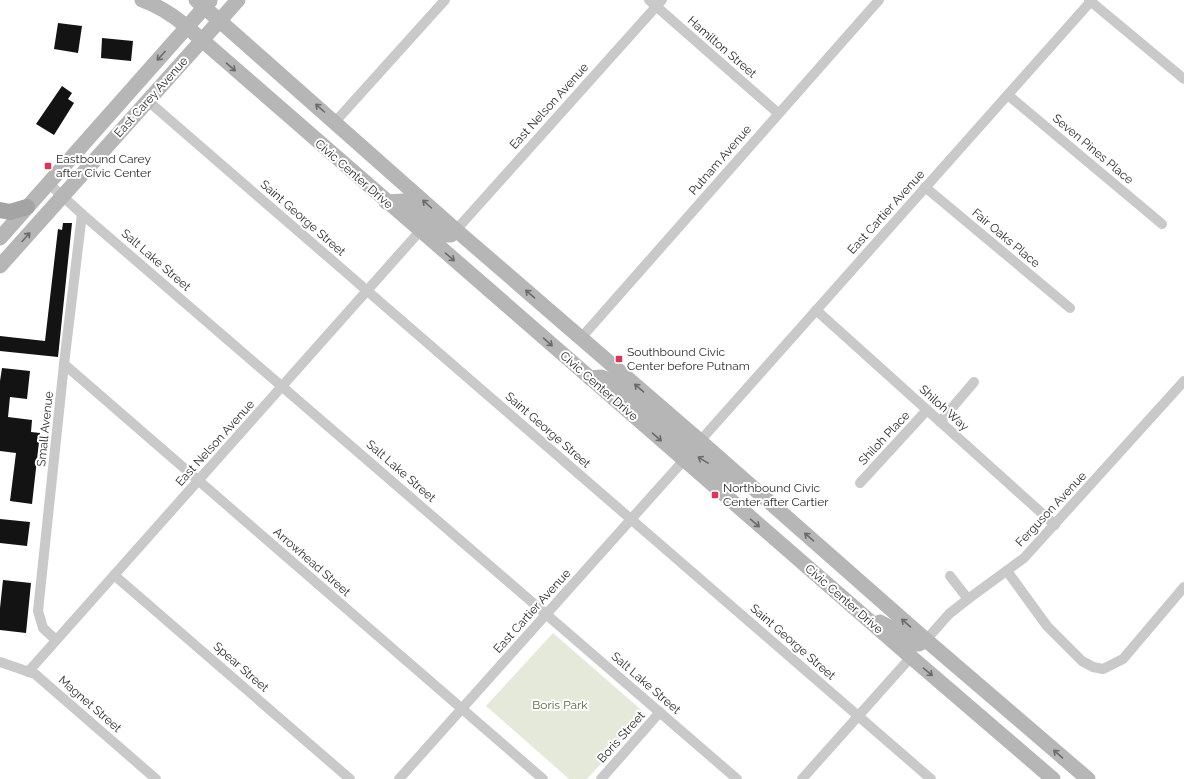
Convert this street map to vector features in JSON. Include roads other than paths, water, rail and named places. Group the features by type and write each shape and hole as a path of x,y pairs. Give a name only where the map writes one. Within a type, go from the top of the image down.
{"main road":[{"name":"Civic Center Drive","path":"142,0 156,5 175,17 187,27 851,606 1053,779"},
{"name":"East Carey Avenue","path":"0,266 238,0"},
{"name":"Civic Center Drive","path":"204,2 220,20 456,230 700,441 981,688 1088,779"},
{"name":"East Carey Avenue","path":"0,238 187,27 204,2"},
{"path":"386,202 403,201 437,230 446,235 451,235 456,230"},
{"path":"0,210 10,212 27,207"},
{"path":"590,378 601,376 609,380 685,445 691,447 700,441"},
{"path":"684,460 691,455 697,456 709,463 768,514 780,522 790,521"},
{"path":"851,606 902,634 913,644 919,644 926,640"},
{"path":"911,657 915,655 929,657 939,665 981,688"}],"street":[{"path":"335,122 445,0"},
{"name":"Putnam Avenue","path":"581,338 879,0"},
{"path":"1091,0 1184,79"},
{"name":"East Cartier Avenue","path":"700,441 1091,0"},
{"name":"Hamilton Street","path":"656,2 778,113"},
{"name":"East Nelson Avenue","path":"456,230 656,2"},
{"name":"Seven Pines Place","path":"1008,95 1162,224"},
{"name":"Saint George Street","path":"148,101 931,779"},
{"name":"Salt Lake Street","path":"48,183 82,214 737,779"},
{"name":"Fair Oaks Place","path":"925,187 1070,308"},
{"name":"Small Avenue","path":"56,640 43,628 38,611 64,364 82,214"},
{"name":"East Nelson Avenue","path":"28,672 420,231"},
{"name":"Shiloh Way","path":"816,310 1055,525"},
{"name":"Arrowhead Street","path":"64,364 543,779"},
{"path":"940,422 974,382"},
{"name":"Ferguson Avenue","path":"926,640 949,614 968,598 1024,558 1184,382"},
{"name":"Shiloh Place","path":"860,483 927,410"},
{"name":"East Cartier Avenue","path":"399,779 684,460"},
{"path":"1007,571 1047,626 1082,661 1093,667 1103,669 1123,659 1184,587"},
{"name":"Spear Street","path":"114,575 350,779"},
{"path":"950,576 968,598"},
{"path":"802,779 911,657"},
{"name":"Magnet Street","path":"0,662 35,674 156,779"},
{"name":"Boris Street","path":"601,779 660,712"}],"place":[{"name":"Eastbound Carey after Civic Center","path":"48,166"},
{"name":"Southbound Civic Center before Putnam","path":"619,359"},
{"name":"Northbound Civic Center after Cartier","path":"715,495"}],"park label":[{"name":"Boris Park","path":"560,705"}]}
